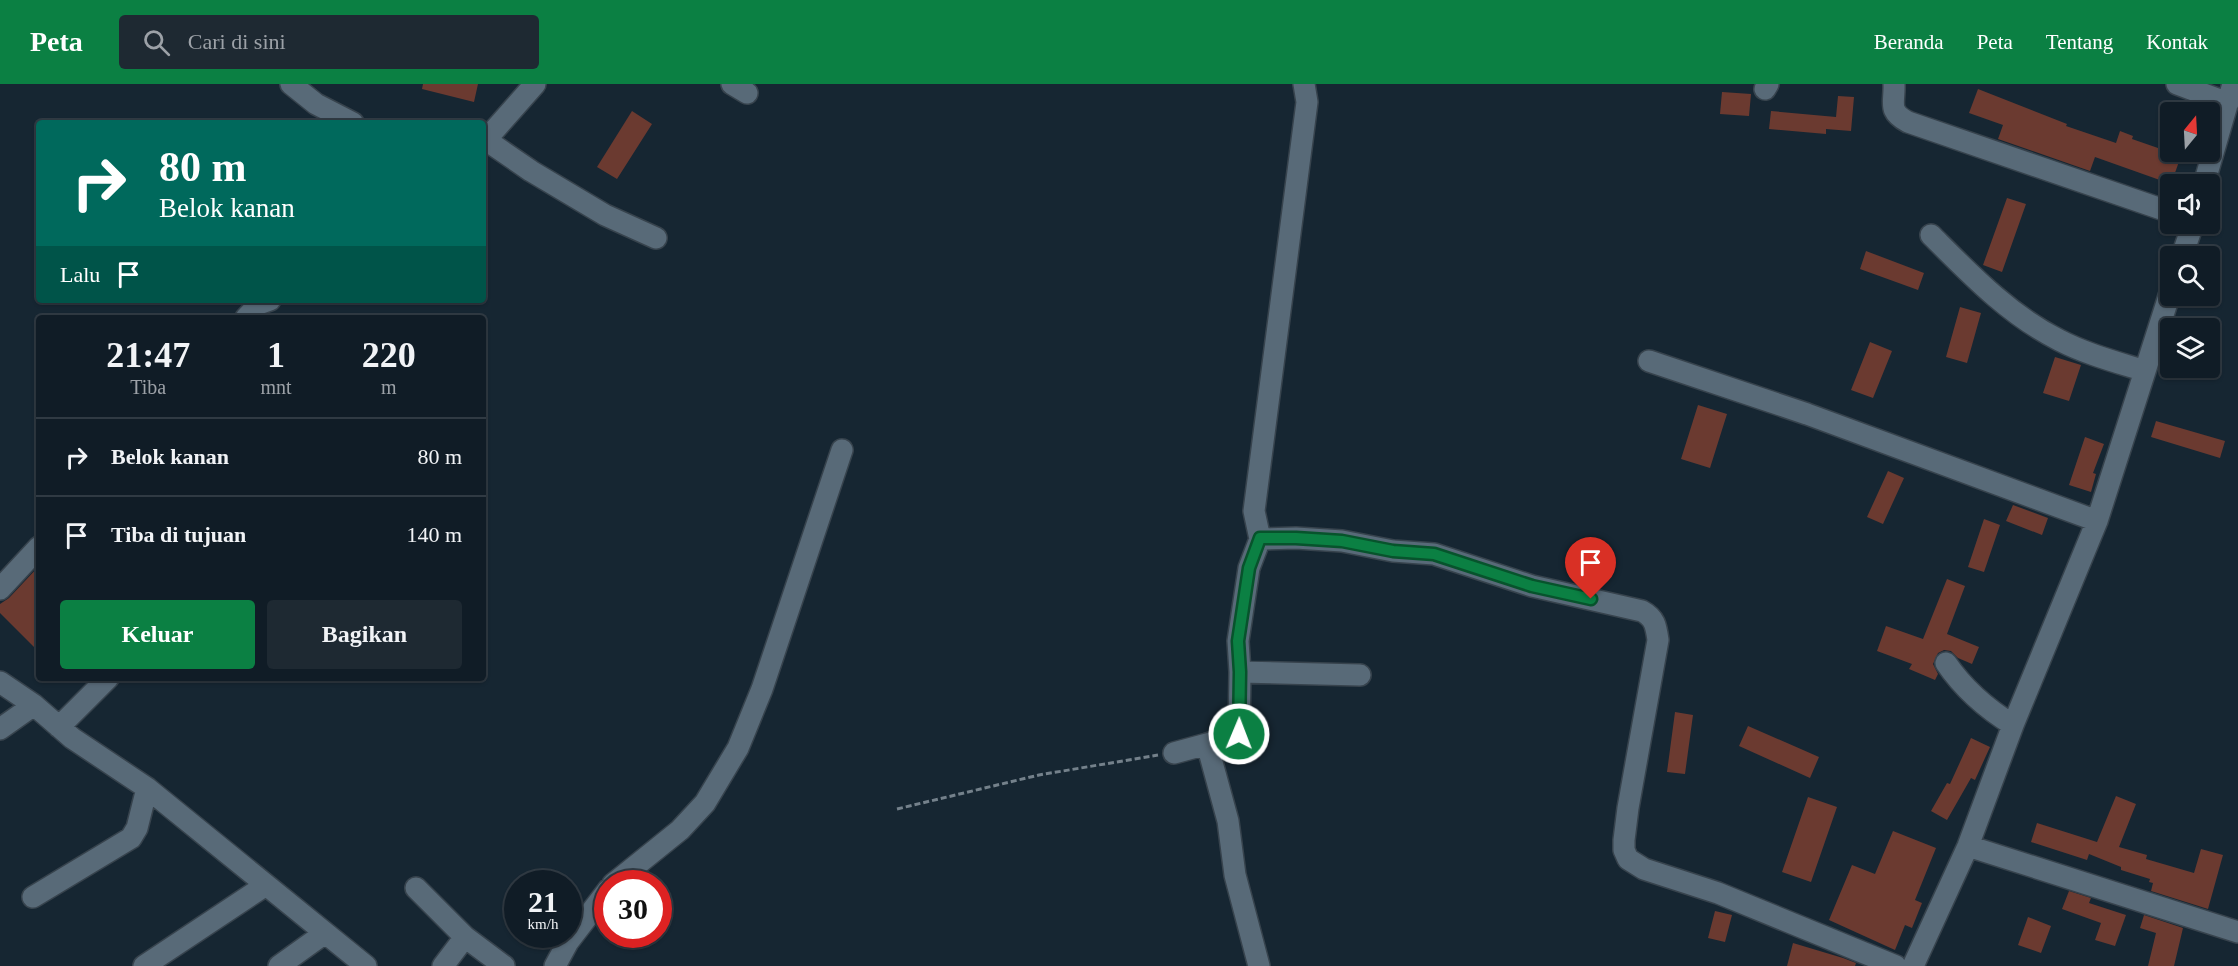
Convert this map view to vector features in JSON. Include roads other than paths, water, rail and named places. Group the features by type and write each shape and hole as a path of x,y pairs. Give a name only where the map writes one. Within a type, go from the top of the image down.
{"street":[{"path":"291,84 316,104 347,120"},
{"path":"486,140 535,84"},
{"path":"1174,753 1239,734 1239,630 1249,568 1260,538 1254,512 1307,102 1304,84"},
{"path":"1894,84 1893,108 1896,114 1908,122 2160,209"},
{"path":"2177,84 2230,93 2207,174"},
{"path":"486,142 606,215 656,238"},
{"path":"1931,235 1981,286 2034,326 2082,351 2145,371"},
{"path":"249,315 262,303"},
{"path":"1913,966 1968,846 2013,725 2097,521 2166,306"},
{"path":"1649,361 1807,414 2097,521"},
{"path":"630,870 680,830 705,803 738,748 762,689 842,450"},
{"path":"1260,538 1342,541 1393,551 1434,554 1532,586 1649,614 1654,620 1658,640 1628,808 1624,840 1624,850 1628,859 1644,869 1718,893 1896,966"},
{"path":"0,589 36,550"},
{"path":"1946,663 1958,681 1997,716 2013,725"},
{"path":"1240,672 1360,675"},
{"path":"59,727 105,681"},
{"path":"0,682 34,705 72,738 147,788 366,966"},
{"path":"0,729 34,705"},
{"path":"1207,744 1228,821 1235,874 1259,966"},
{"path":"33,897 131,838 140,819 147,788"},
{"path":"1968,846 2238,932"},
{"path":"144,966 266,885"},
{"path":"416,888 465,937 504,966"},
{"path":"555,966 568,942 594,908"},
{"path":"279,966 325,933"},
{"path":"443,966 465,937"}]}
